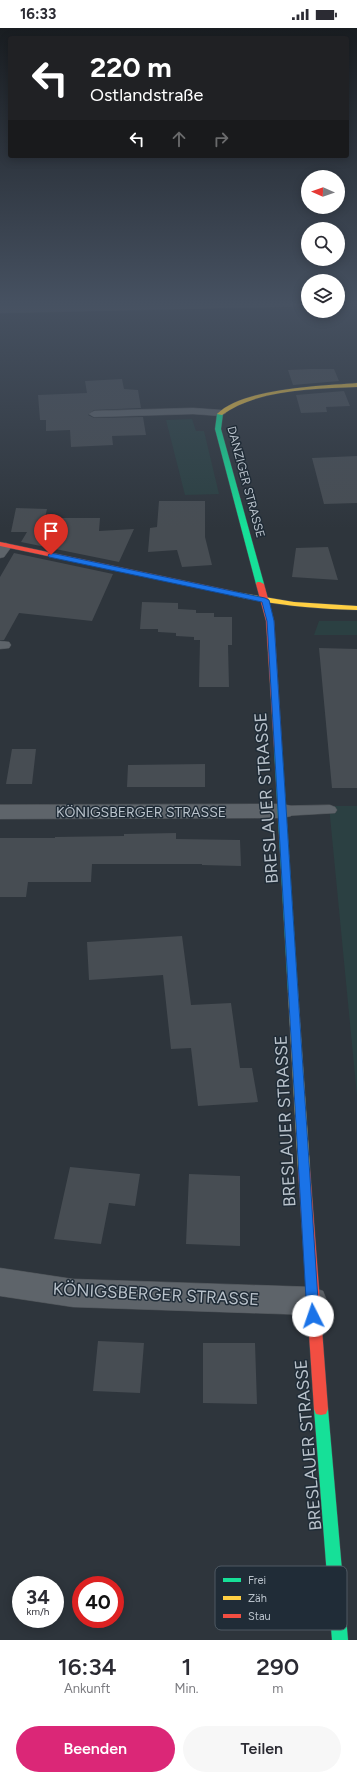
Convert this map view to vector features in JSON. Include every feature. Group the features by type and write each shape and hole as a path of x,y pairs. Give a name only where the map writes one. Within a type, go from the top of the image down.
{"street":[{"name":"DANZIGER STRASSE","path":"265,600 218,429 218,420 221,413 231,406 250,400 290,392 357,385"},
{"path":"2,548 265,600 336,608 357,608"},
{"name":"BRESLAUER STRASSE","path":"265,600 270,621 283,811 312,1301 334,1566"},
{"name":"KÖNIGSBERGER STRASSE","path":"0,812 283,811"},
{"name":"KÖNIGSBERGER STRASSE","path":"0,1282 73,1293 312,1301"},
{"name":"BRESLAUER STRASSE","path":"339,1630 340,1640"}],"lane":[{"path":"94,414 193,411 221,413"},
{"path":"283,811 330,810"}],"green space":[{"path":"192,419 196,431 204,431 219,494 185,495 166,420"},
{"path":"319,621 357,621 357,635 314,635"},
{"path":"329,806 357,806 357,1096"}],"building":[{"path":"290,377 337,377 339,381 293,385"},
{"path":"122,379 124,389 138,390 141,408 94,410 88,415 94,418 143,417 146,435 112,436 113,445 71,447 70,430 46,431 46,420 40,420 38,395 87,393 85,381"},
{"path":"344,391 350,406 326,407 327,412 301,413 296,395"},
{"path":"357,456 357,503 324,504 312,458"},
{"path":"159,501 205,501 205,537 212,565 182,567 177,550 148,552 150,528 157,527"},
{"path":"16,508 47,509 45,518 100,518 99,531 134,529 119,562 21,542 27,532 11,532"},
{"path":"328,547 338,580 292,577 296,548"},
{"path":"14,553 113,574 92,621 19,613 4,640 0,640 0,577"},
{"path":"142,602 178,603 178,609 196,610 196,613 214,613 214,617 232,617 232,645 228,645 229,687 199,687 200,640 194,640 194,637 176,636 176,633 158,632 158,629 140,629"},
{"path":"319,648 357,649 357,788 332,788"},
{"path":"12,749 36,749 32,784 6,784"},
{"path":"205,764 205,787 127,787 128,765"},
{"path":"176,833 176,839 240,840 241,866 202,864 92,864 91,882 28,882 26,897 0,897 0,838 55,838"},
{"path":"182,936 191,1005 231,1003 240,1068 252,1068 258,1102 198,1106 191,1048 171,1049 163,975 89,980 87,942"},
{"path":"70,1167 140,1174 135,1206 109,1203 101,1244 54,1239"},
{"path":"189,1174 240,1176 240,1246 186,1244"},
{"path":"98,1341 144,1343 140,1393 93,1391"},
{"path":"203,1343 255,1343 257,1404 203,1403"}],"traffic: fast":[{"path":"220,414 218,429 260,584"},
{"path":"278,747 293,992"},
{"path":"321,1409 334,1566"},
{"path":"339,1630 340,1640"}],"traffic: slow":[{"path":"220,414 231,406 264,395 306,389 357,385"},
{"path":"233,593 294,604 357,608"},
{"path":"293,992 304,1169"}],"traffic: jam":[{"path":"0,544 233,593"},
{"path":"260,584 270,621 278,747"},
{"path":"304,1169 321,1409"}],"route":[{"path":"51,555 265,600 272,637 313,1316"}]}
